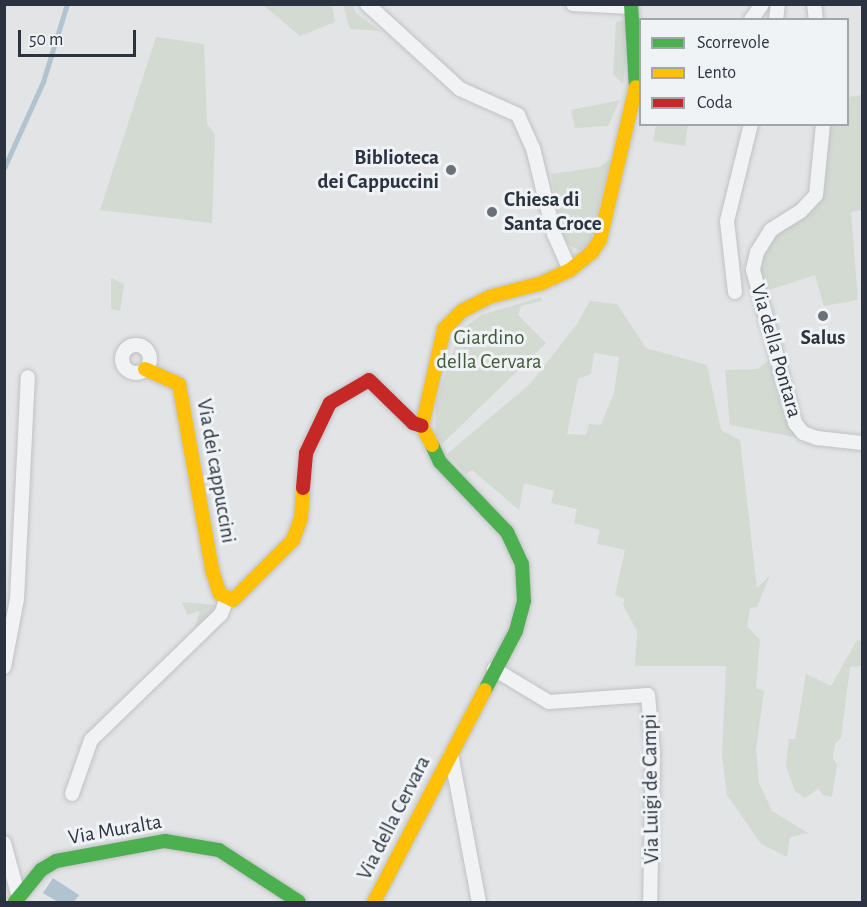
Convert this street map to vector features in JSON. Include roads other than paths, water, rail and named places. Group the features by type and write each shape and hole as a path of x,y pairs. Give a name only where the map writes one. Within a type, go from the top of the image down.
{"street":[{"path":"367,4 460,89 514,111 525,126 541,172 554,234 570,270"},
{"path":"72,794 91,740 221,614 227,598 238,598 293,540 301,518 306,453 330,403 369,380 413,423 422,426 423,407 444,329 462,310 489,297 542,283 570,270 592,252 600,240 636,88 631,6 573,4"},
{"path":"752,18 762,4"},
{"path":"735,292 727,221 751,126"},
{"name":"Via della Pontara","path":"823,126 816,195 801,211 771,230 758,252 753,270 795,423 803,433 817,438 862,443"},
{"name":"Via dei cappuccini","path":"145,369 178,384 212,570 220,594 227,598"},
{"path":"4,667 17,599 28,377"},
{"name":"Via della Cervara","path":"374,903 494,669 516,631 524,601 522,564 507,532 440,462 422,426"},
{"name":"Via Luigi de Campi","path":"494,669 549,702 648,695 653,776 650,903"},
{"name":"Via della Cervara","path":"451,754 479,903"},
{"name":"Via Muralta","path":"17,900 41,870 56,861 165,841 219,850 291,901"},
{"name":"Via Muralta","path":"4,843 17,900"}],"water":[{"path":"53,878 79,895 74,902 58,902 43,893"}],"waterway":[{"path":"4,168 43,82 67,4"}],"place":[{"name":"Biblioteca dei Cappuccini","path":"451,170"},
{"name":"Chiesa di Santa Croce","path":"492,212"},
{"name":"Salus","path":"823,316"}],"park label":[{"name":"Giardino della Cervara","path":"489,350"}]}
